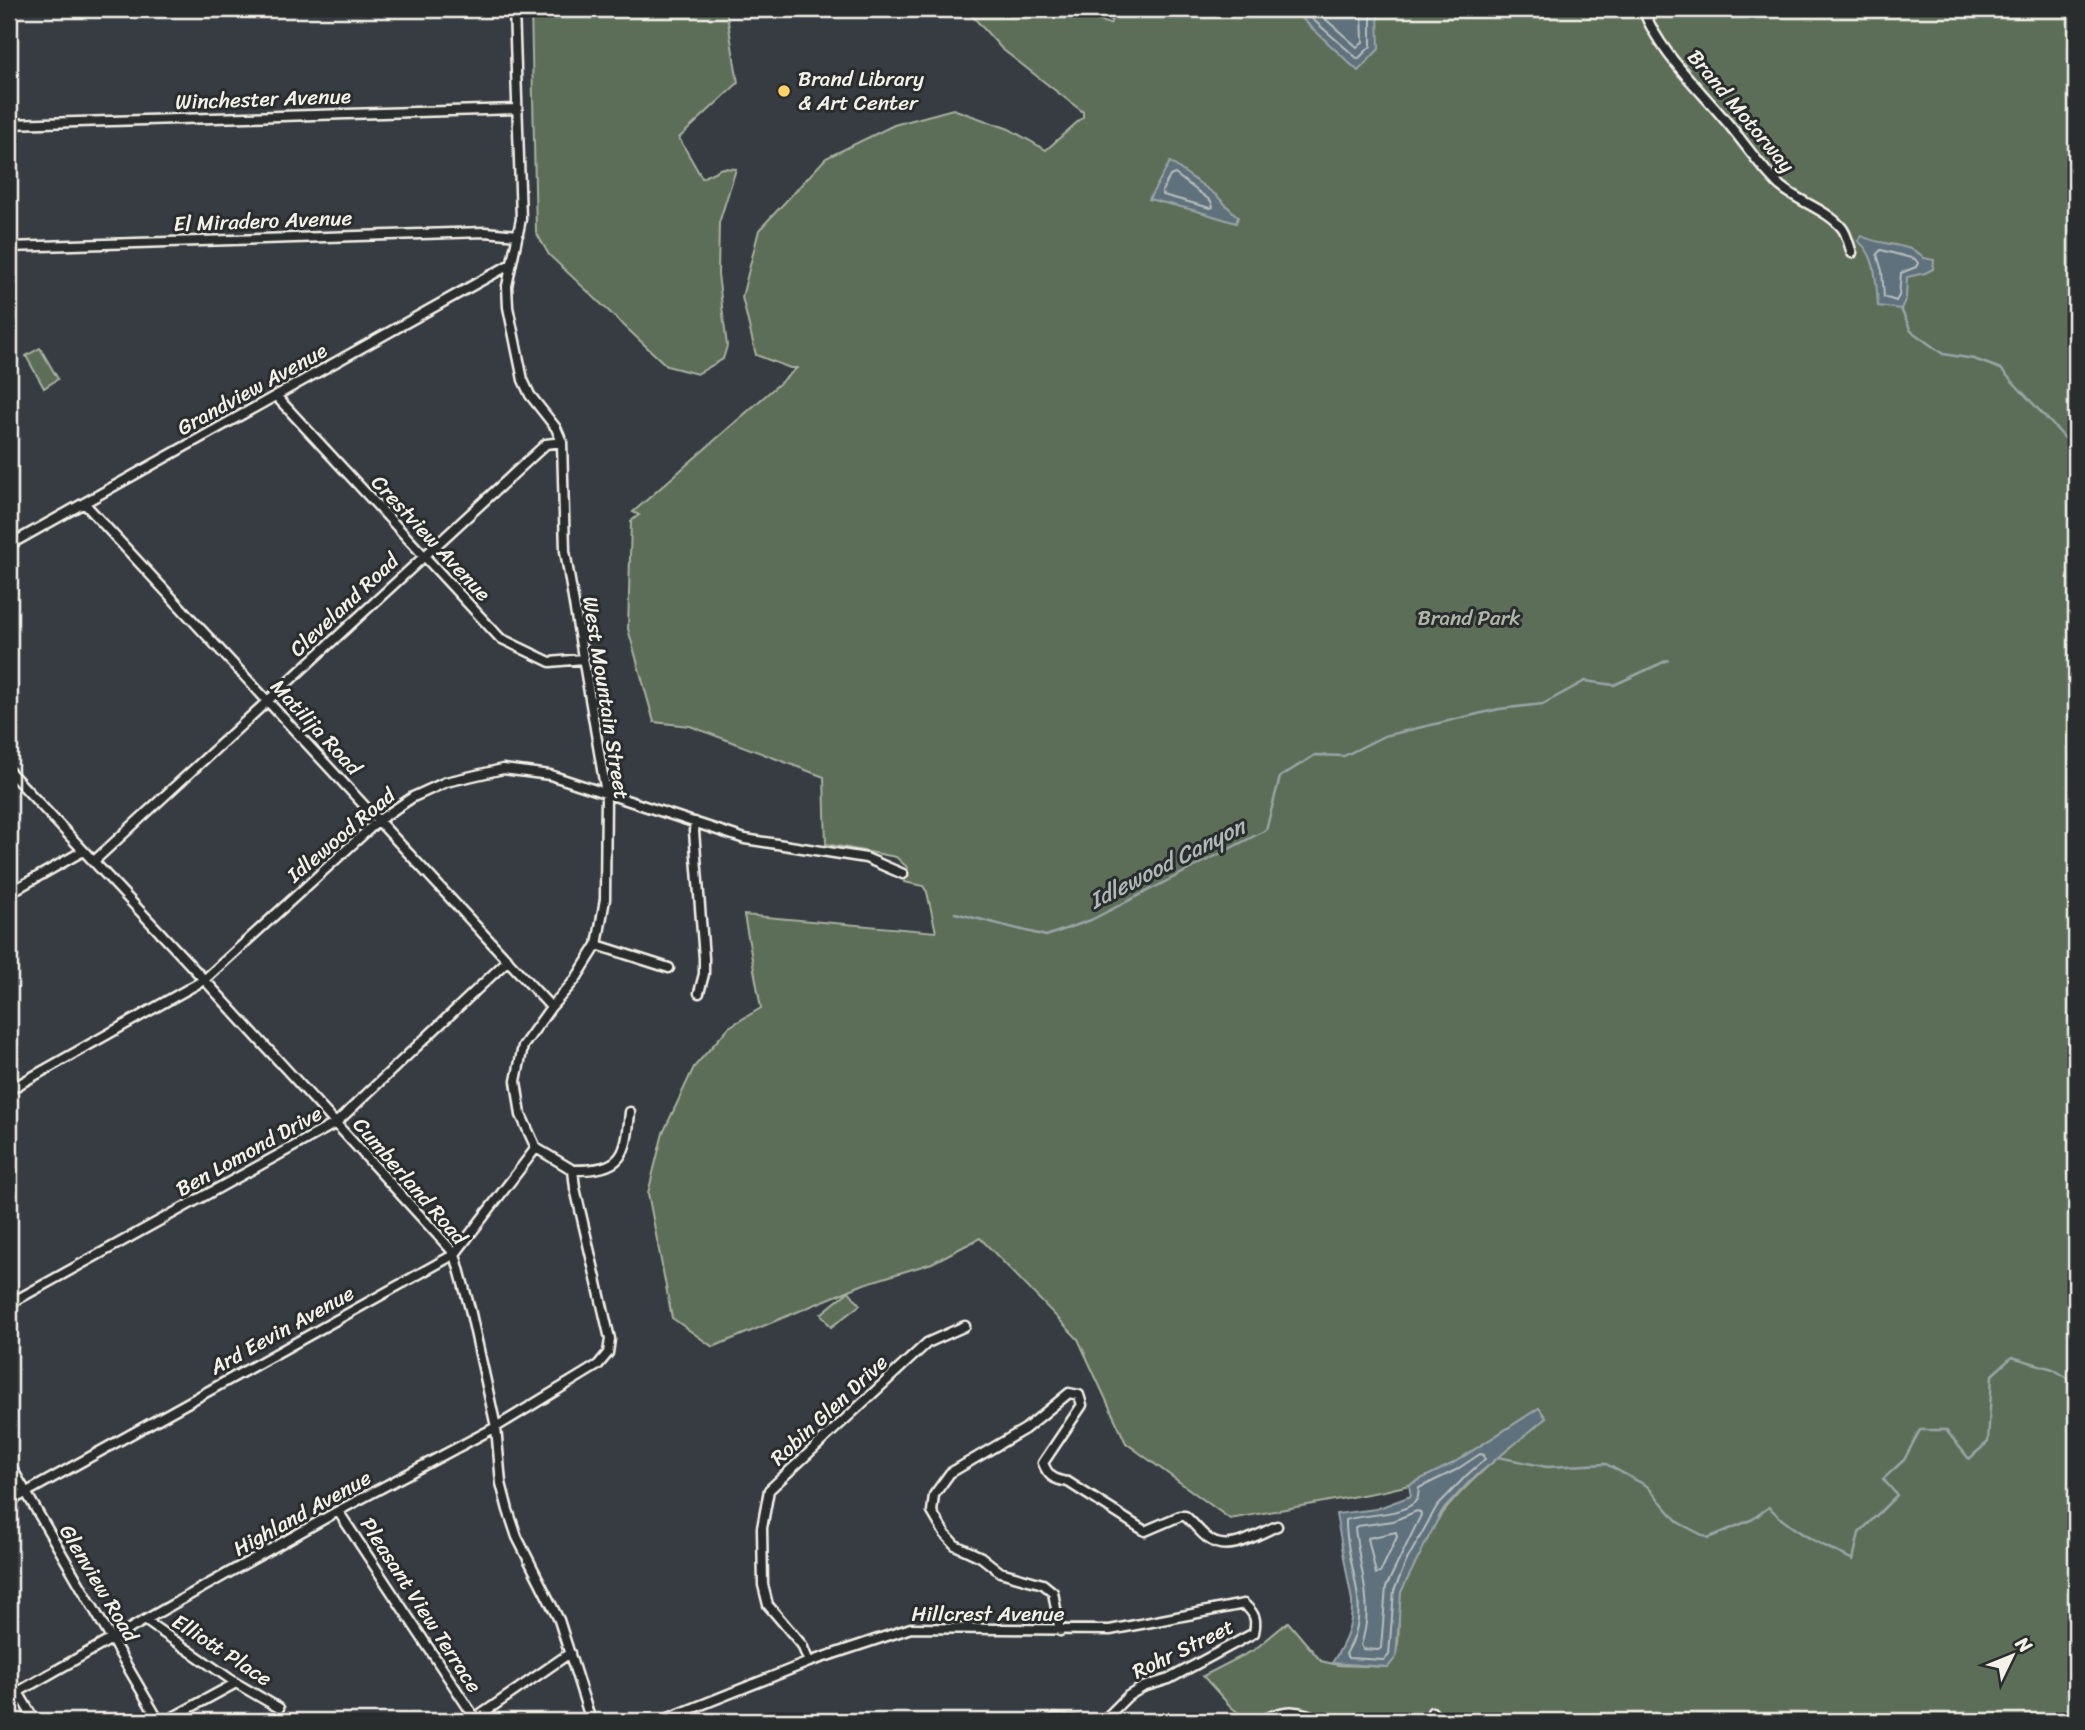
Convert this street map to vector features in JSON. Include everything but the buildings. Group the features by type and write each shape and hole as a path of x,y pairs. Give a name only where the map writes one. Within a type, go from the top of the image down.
{"street":[{"path":"514,9 521,219 507,286 509,307 523,380 530,396 549,419 562,442"},
{"name":"Brand Motorway","path":"1643,9 1651,30 1702,95 1727,121 1752,157 1782,188 1824,213 1843,229 1852,253"},
{"name":"Winchester Avenue","path":"9,124 517,109"},
{"name":"El Miradero Avenue","path":"9,247 485,232 518,235"},
{"name":"Grandview Avenue","path":"9,545 511,264"},
{"name":"Crestview Avenue","path":"276,396 500,638 550,662 583,659"},
{"name":"Cleveland Road","path":"93,862 546,444 562,442"},
{"name":"West Mountain Street","path":"536,1149 522,1115 516,1081 523,1046 551,1007 575,980 597,945 605,899 606,793 565,551 562,442"},
{"name":"Matilija Road","path":"84,503 551,1007"},
{"name":"Idlewood Road","path":"9,1090 204,980 379,820 412,797 446,782 503,769 550,775 746,839 866,858 904,874"},
{"name":"Cumberland Road","path":"9,771 455,1254 496,1427 501,1483 508,1510 517,1537 559,1620 591,1721"},
{"path":"695,822 705,958 699,993"},
{"path":"9,893 83,851"},
{"path":"597,945 669,968"},
{"name":"Ben Lomond Drive","path":"9,1304 336,1123 508,960"},
{"path":"536,1149 573,1170 591,1170 605,1166 624,1154 630,1112"},
{"name":"Ard Eevin Avenue","path":"9,1502 455,1254 536,1149"},
{"name":"Highland Avenue","path":"9,1697 338,1511 496,1427 598,1365 608,1353 610,1339 573,1170"},
{"name":"Robin Glen Drive","path":"809,1661 802,1645 768,1605 762,1586 762,1528 769,1490 927,1343 965,1326"},
{"path":"1060,1631 1054,1592 1043,1584 1000,1572 981,1557 955,1545 932,1512 934,1495 950,1473 1025,1429 1069,1393 1079,1395 1082,1405 1043,1463 1047,1474 1056,1480 1068,1482 1145,1531 1185,1516 1208,1539 1219,1545 1240,1542 1277,1525"},
{"name":"Glenview Road","path":"9,1463 159,1721"},
{"name":"Pleasant View Terrace","path":"338,1511 472,1720"},
{"name":"Hillcrest Avenue","path":"661,1721 809,1661 911,1629 1110,1630 1244,1604"},
{"name":"Rohr Street","path":"1103,1721 1128,1696 1143,1687 1169,1679 1254,1633 1254,1613 1244,1604"},
{"name":"Elliott Place","path":"146,1621 236,1683 279,1707"},
{"path":"472,1720 570,1653"},
{"path":"166,1721 236,1683"},
{"path":"18,1692 35,1721"},
{"path":"1262,1721 1278,1712 1303,1711 1324,1721"},
{"path":"1432,1712 1439,1721"},
{"path":"1050,1721 1078,1721"}],"green space":[{"path":"531,9 726,9 738,83 679,138 702,178 722,168 736,169 719,223 718,274 727,346 723,359 697,374 667,366 549,255 536,232"},
{"name":"Brand Park","path":"966,9 1079,9 1081,15 1110,24 1116,9 2076,9 2076,1721 1249,1721 1231,1707 1203,1676 1254,1650 1288,1622 1321,1661 1338,1665 1388,1667 1397,1649 1402,1589 1427,1535 1460,1493 1546,1418 1539,1408 1452,1464 1409,1485 1230,1519 1126,1443 1078,1339 980,1238 932,1263 864,1284 713,1347 672,1318 648,1193 663,1133 694,1067 729,1027 761,1008 744,915 936,932 927,892 923,886 904,882 908,868 896,857 826,844 824,777 690,726 654,722 628,629 631,521 639,515 633,512 797,368 790,368 756,355 742,297 759,230 826,158 894,125 953,109 1009,129 1046,150 1083,117 1083,112 1002,49"},
{"path":"40,348 58,379 44,388 26,356"},
{"path":"849,1291 860,1305 831,1327 821,1314"}],"water":[{"path":"1285,9 1378,9 1379,49 1358,71 1294,11"},
{"path":"1170,162 1216,195 1238,217 1236,223 1149,199"},
{"path":"1862,236 1911,249 1924,258 1934,260 1933,269 1907,277 1906,298 1901,309 1878,306 1872,262 1858,241"},
{"path":"1539,1408 1546,1418 1471,1480 1442,1511 1401,1592 1396,1657 1388,1667 1332,1663 1347,1634 1352,1610 1336,1514 1376,1509 1411,1496 1409,1485 1452,1464"}],"waterway":[{"path":"1901,309 1911,331 1943,354 1974,359 2001,369 2076,450"},
{"path":"2076,496 2070,526 2076,538"},
{"name":"Idlewood Canyon","path":"955,913 1046,936 1091,920 1266,830 1280,777 1315,755 1344,756 1384,736 1499,709 1543,704 1585,681 1614,685 1668,660"},
{"path":"1498,1457 1547,1467 1606,1464 1647,1486 1679,1523 1708,1538 1753,1519 1769,1507 1798,1531 1853,1560 1859,1533 1897,1495 1883,1479 1904,1460 1920,1430 1946,1430 1969,1459 1988,1442 1992,1375 2012,1357 2053,1369 2076,1383"}],"place":[{"name":"Brand Library & Art Center","path":"784,91"}]}
